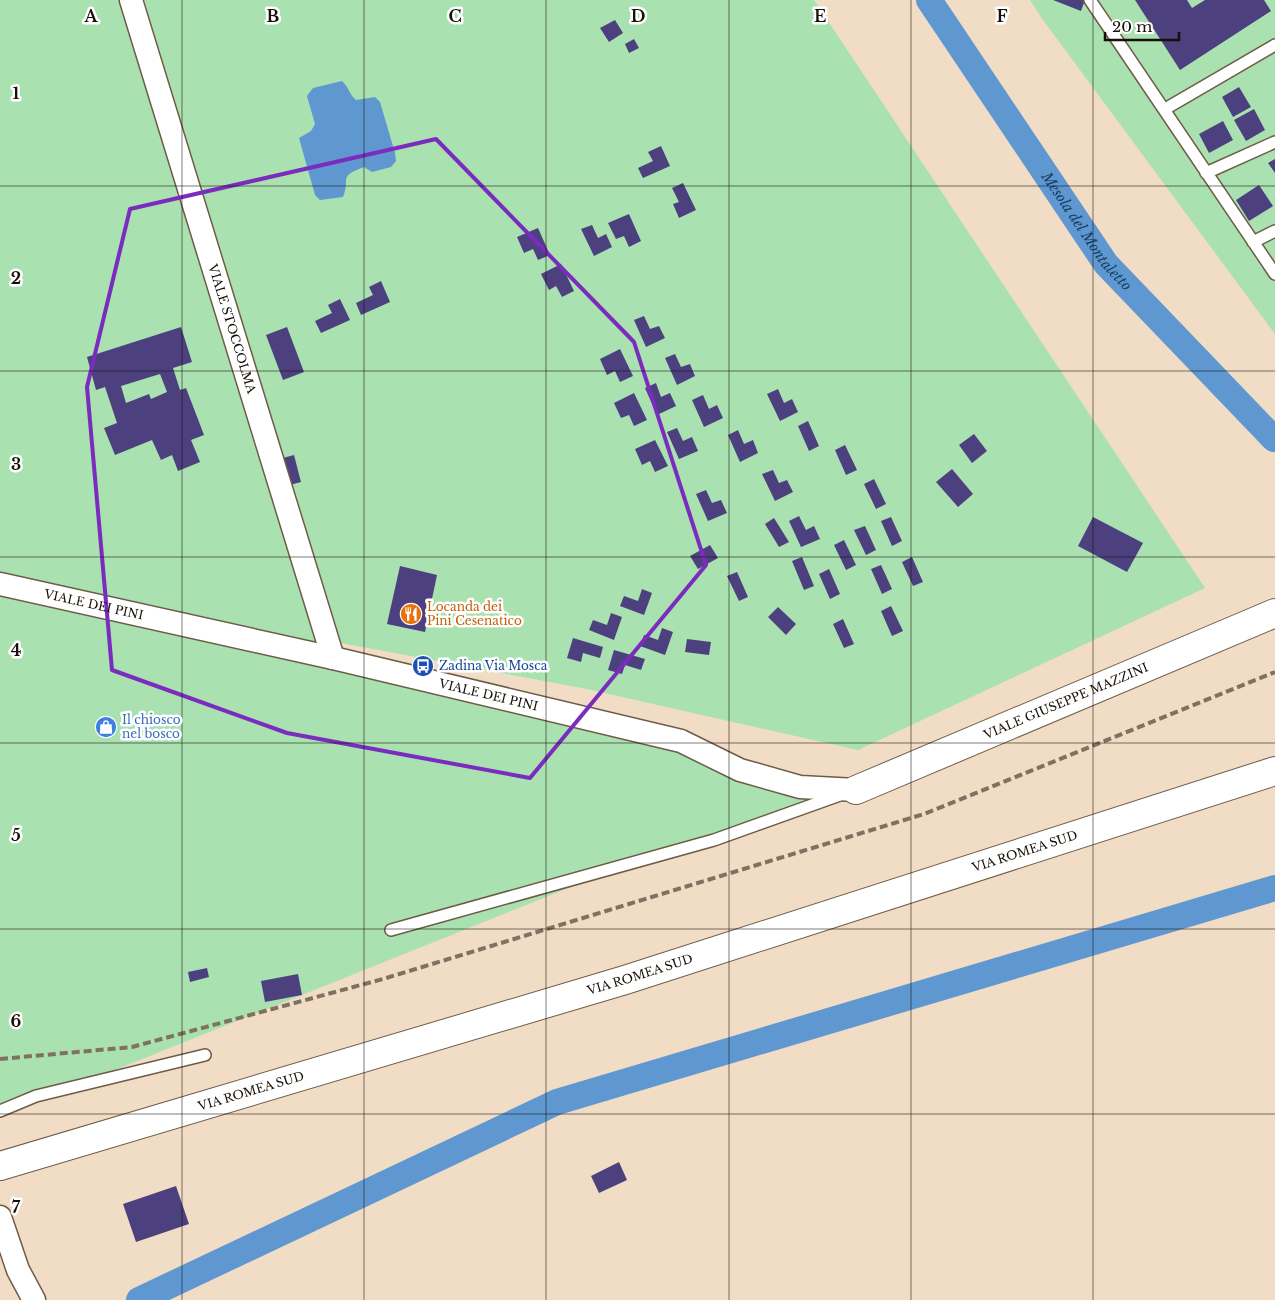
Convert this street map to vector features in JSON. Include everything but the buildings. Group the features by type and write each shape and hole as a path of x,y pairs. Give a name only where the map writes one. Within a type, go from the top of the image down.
{"main road":[{"name":"VIALE GIUSEPPE MAZZINI","path":"856,790 1275,612"},
{"name":"VIA ROMEA SUD","path":"0,1166 625,980 1275,771"}],"street":[{"name":"VIALE STOCCOLMA","path":"132,0 333,658"},
{"name":"VIALE DEI PINI","path":"0,584 333,658 682,741 740,770 800,787 856,790"},
{"path":"0,1217 18,1270 34,1300"}],"lane":[{"path":"1090,0 1275,274"},
{"path":"1165,109 1275,45"},
{"path":"1206,173 1275,142"},
{"path":"1253,242 1275,232"},
{"path":"391,930 714,840 856,790"},
{"path":"0,1111 36,1096 205,1055"}],"highlighted area":[{"path":"436,139 634,342 706,565 530,778 287,733 112,670 87,387 130,209"}],"green space":[{"path":"0,0 140,0 333,658 856,790 636,861 0,1116"},
{"path":"144,0 814,0 1205,588 858,750 582,688 341,643"},
{"path":"1030,0 1275,0 1275,334 1043,20"}],"water":[{"path":"342,81 356,100 375,97 380,102 396,161 391,167 372,172 364,167 350,173 346,179 343,197 320,200 315,195 299,138 311,131 315,124 307,96 313,88"}],"waterway":[{"name":"Mesola del Montaletto","path":"929,0 1106,264 1274,439"},
{"path":"139,1300 557,1102 1275,888"}],"railway":[{"path":"0,1059 132,1047 383,979 924,814 1275,672"}],"place":[{"name":"Locanda dei Pini Cesenatico","path":"411,614"},
{"name":"Zadina Via Mosca","path":"423,666"},
{"name":"Il chiosco nel bosco","path":"106,727"}]}
